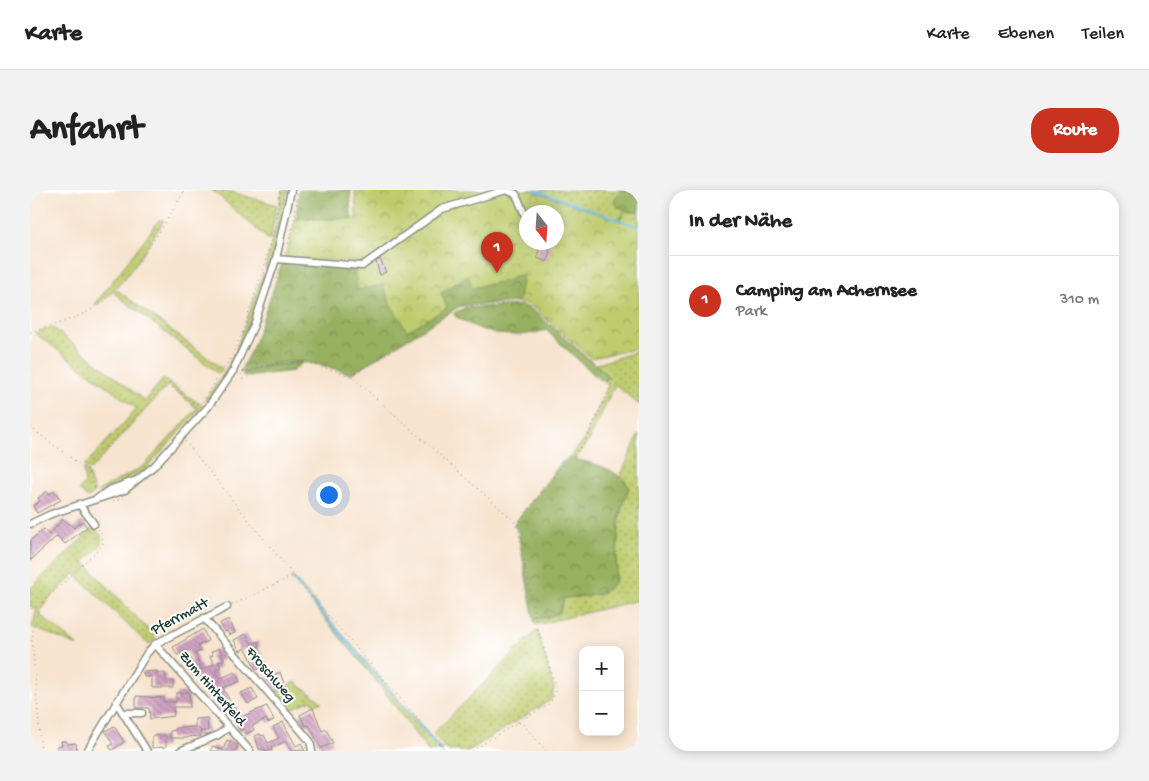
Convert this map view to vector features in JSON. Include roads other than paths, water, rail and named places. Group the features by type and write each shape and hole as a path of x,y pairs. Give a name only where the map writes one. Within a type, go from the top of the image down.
{"street":[{"path":"30,524 98,498 109,490 138,480 208,407 233,371 245,345 271,275 279,260 291,190"},
{"path":"279,260 362,266 442,209 506,190 516,194 520,205"},
{"path":"79,504 94,524"},
{"name":"Pferrmatt","path":"87,751 116,702 155,644 227,607"},
{"name":"Froschweg","path":"204,618 310,741 312,751"},
{"name":"Zum Hinterfeld","path":"155,644 250,751"},
{"path":"116,702 147,751"},
{"path":"123,714 142,713"},
{"path":"180,751 218,735 229,727"}],"waterway":[{"path":"535,190 639,227"},
{"path":"294,580 441,751"}],"place":[{"name":"Camping am Achernsee","path":"497,273"}]}
